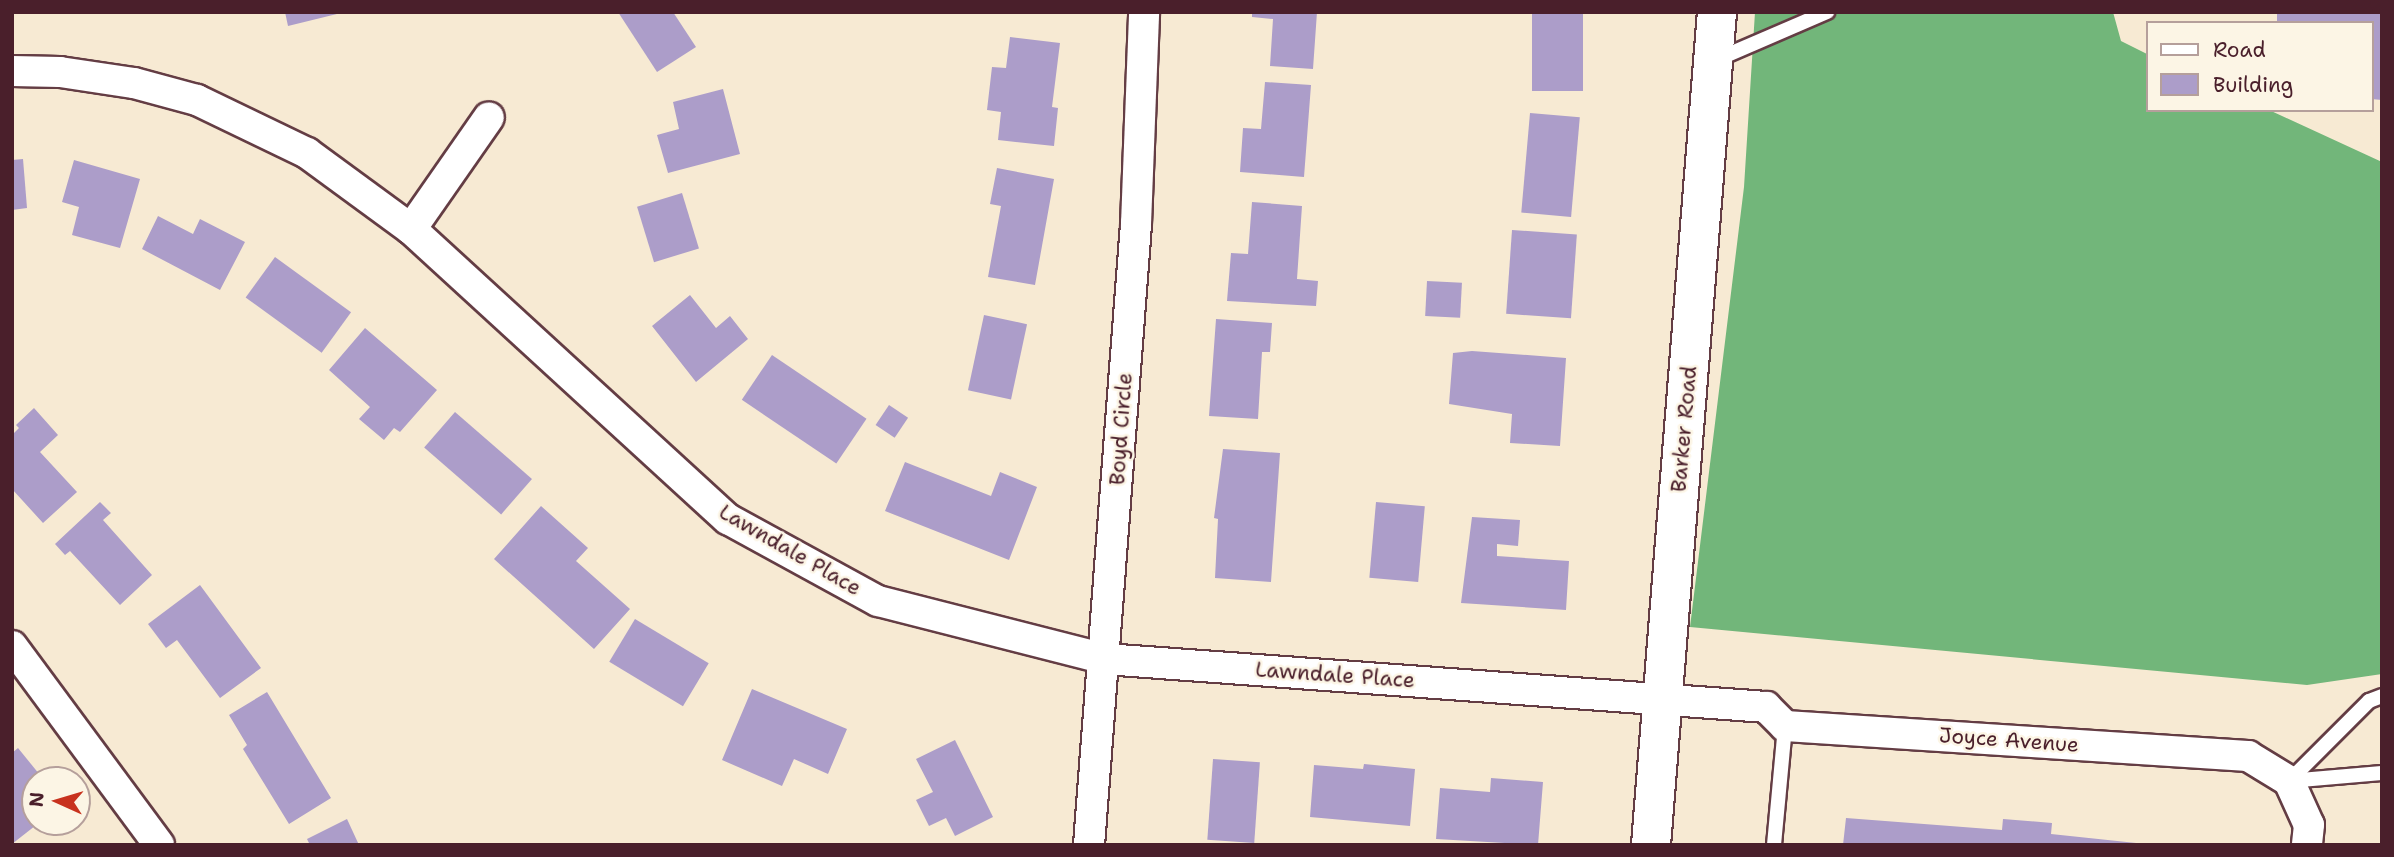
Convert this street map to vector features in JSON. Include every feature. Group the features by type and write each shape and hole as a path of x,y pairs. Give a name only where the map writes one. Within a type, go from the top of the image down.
{"street":[{"name":"Boyd Circle","path":"1089,845 1136,224 1144,12"},
{"name":"Barker Road","path":"1651,845 1717,12"},
{"name":"Lawndale Place","path":"12,72 60,72 134,83 197,100 307,153 411,229 728,519 878,601 1105,659 1662,698"},
{"path":"411,229 489,117"},
{"path":"12,646 159,845"},
{"path":"1662,698 1766,707 1784,726"},
{"name":"Joyce Avenue","path":"1784,726 2248,756 2289,781"},
{"path":"2289,781 2309,825 2307,845"}],"lane":[{"path":"1713,61 1827,12"},
{"path":"2289,781 2369,701 2382,696"},
{"path":"1774,845 1784,726"},
{"path":"2289,781 2382,773"}],"green space":[{"path":"1755,12 2113,12 2121,41 2146,54 2146,112 2273,112 2382,162 2382,674 2307,685 1690,627 1744,187"}],"building":[{"path":"285,12 341,12 341,13 288,26"},
{"path":"618,12 673,12 696,47 657,72"},
{"path":"1252,12 1317,12 1313,69 1270,66 1273,19 1252,17"},
{"path":"1532,12 1583,12 1583,91 1532,91"},
{"path":"2382,12 2382,100 2373,99 2373,21 2277,21 2277,13"},
{"path":"1010,37 1060,43 1052,107 1058,108 1054,146 998,140 1001,112 987,110 992,67 1006,68"},
{"path":"1265,82 1311,85 1304,177 1240,172 1243,128 1261,129"},
{"path":"723,89 740,154 668,173 657,135 679,129 673,102"},
{"path":"1530,113 1580,117 1571,217 1521,213"},
{"path":"23,159 27,208 12,210 12,160"},
{"path":"74,160 140,179 120,248 72,235 79,207 62,202"},
{"path":"997,168 1054,179 1035,285 988,277 1001,206 990,204"},
{"path":"682,193 699,248 654,262 637,207"},
{"path":"1252,202 1302,206 1297,279 1318,281 1316,306 1227,301 1231,253 1248,254"},
{"path":"158,216 193,234 200,219 245,242 220,290 142,249"},
{"path":"1512,230 1577,235 1571,318 1506,314"},
{"path":"275,257 351,312 322,353 246,297"},
{"path":"1427,281 1462,283 1460,318 1425,316"},
{"path":"690,295 716,328 730,316 748,339 696,382 652,326"},
{"path":"984,315 1027,324 1011,399 968,390"},
{"path":"1216,319 1272,323 1270,352 1262,352 1258,419 1209,416"},
{"path":"365,328 437,390 400,432 394,428 384,440 359,419 370,407 329,370"},
{"path":"1472,351 1566,358 1560,446 1510,443 1512,414 1449,404 1453,353"},
{"path":"772,355 867,419 836,464 742,400"},
{"path":"889,405 908,418 895,438 876,425"},
{"path":"34,408 58,435 40,452 77,492 43,523 12,489 12,435 19,428 16,425"},
{"path":"455,412 532,479 501,514 424,447"},
{"path":"1223,449 1280,453 1271,582 1215,578 1218,519 1214,518"},
{"path":"905,462 991,496 1000,472 1037,487 1009,560 885,511"},
{"path":"100,502 111,513 103,520 152,575 120,605 70,551 65,555 55,544"},
{"path":"1376,502 1425,506 1418,582 1369,578"},
{"path":"541,506 588,548 576,561 630,609 594,649 494,559"},
{"path":"1472,517 1520,520 1518,546 1497,544 1497,556 1569,561 1566,610 1461,603"},
{"path":"200,585 261,668 220,698 177,640 166,648 148,624"},
{"path":"635,619 709,663 683,706 609,662"},
{"path":"752,689 847,729 828,774 794,759 782,786 722,760"},
{"path":"267,692 331,798 289,824 243,749 247,745 229,715"},
{"path":"955,740 993,817 955,836 946,818 929,826 916,800 933,792 916,759"},
{"path":"18,748 33,766 21,766 22,836 12,844 12,753"},
{"path":"1213,759 1260,762 1254,843 1207,840"},
{"path":"1364,764 1415,769 1410,826 1310,817 1314,765 1363,769"},
{"path":"1491,778 1543,782 1538,845 1436,839 1440,788 1490,792"},
{"path":"1846,818 2002,830 2003,819 2052,823 2051,834 2155,845 1843,845"},
{"path":"347,819 359,845 310,845 307,839"}]}
